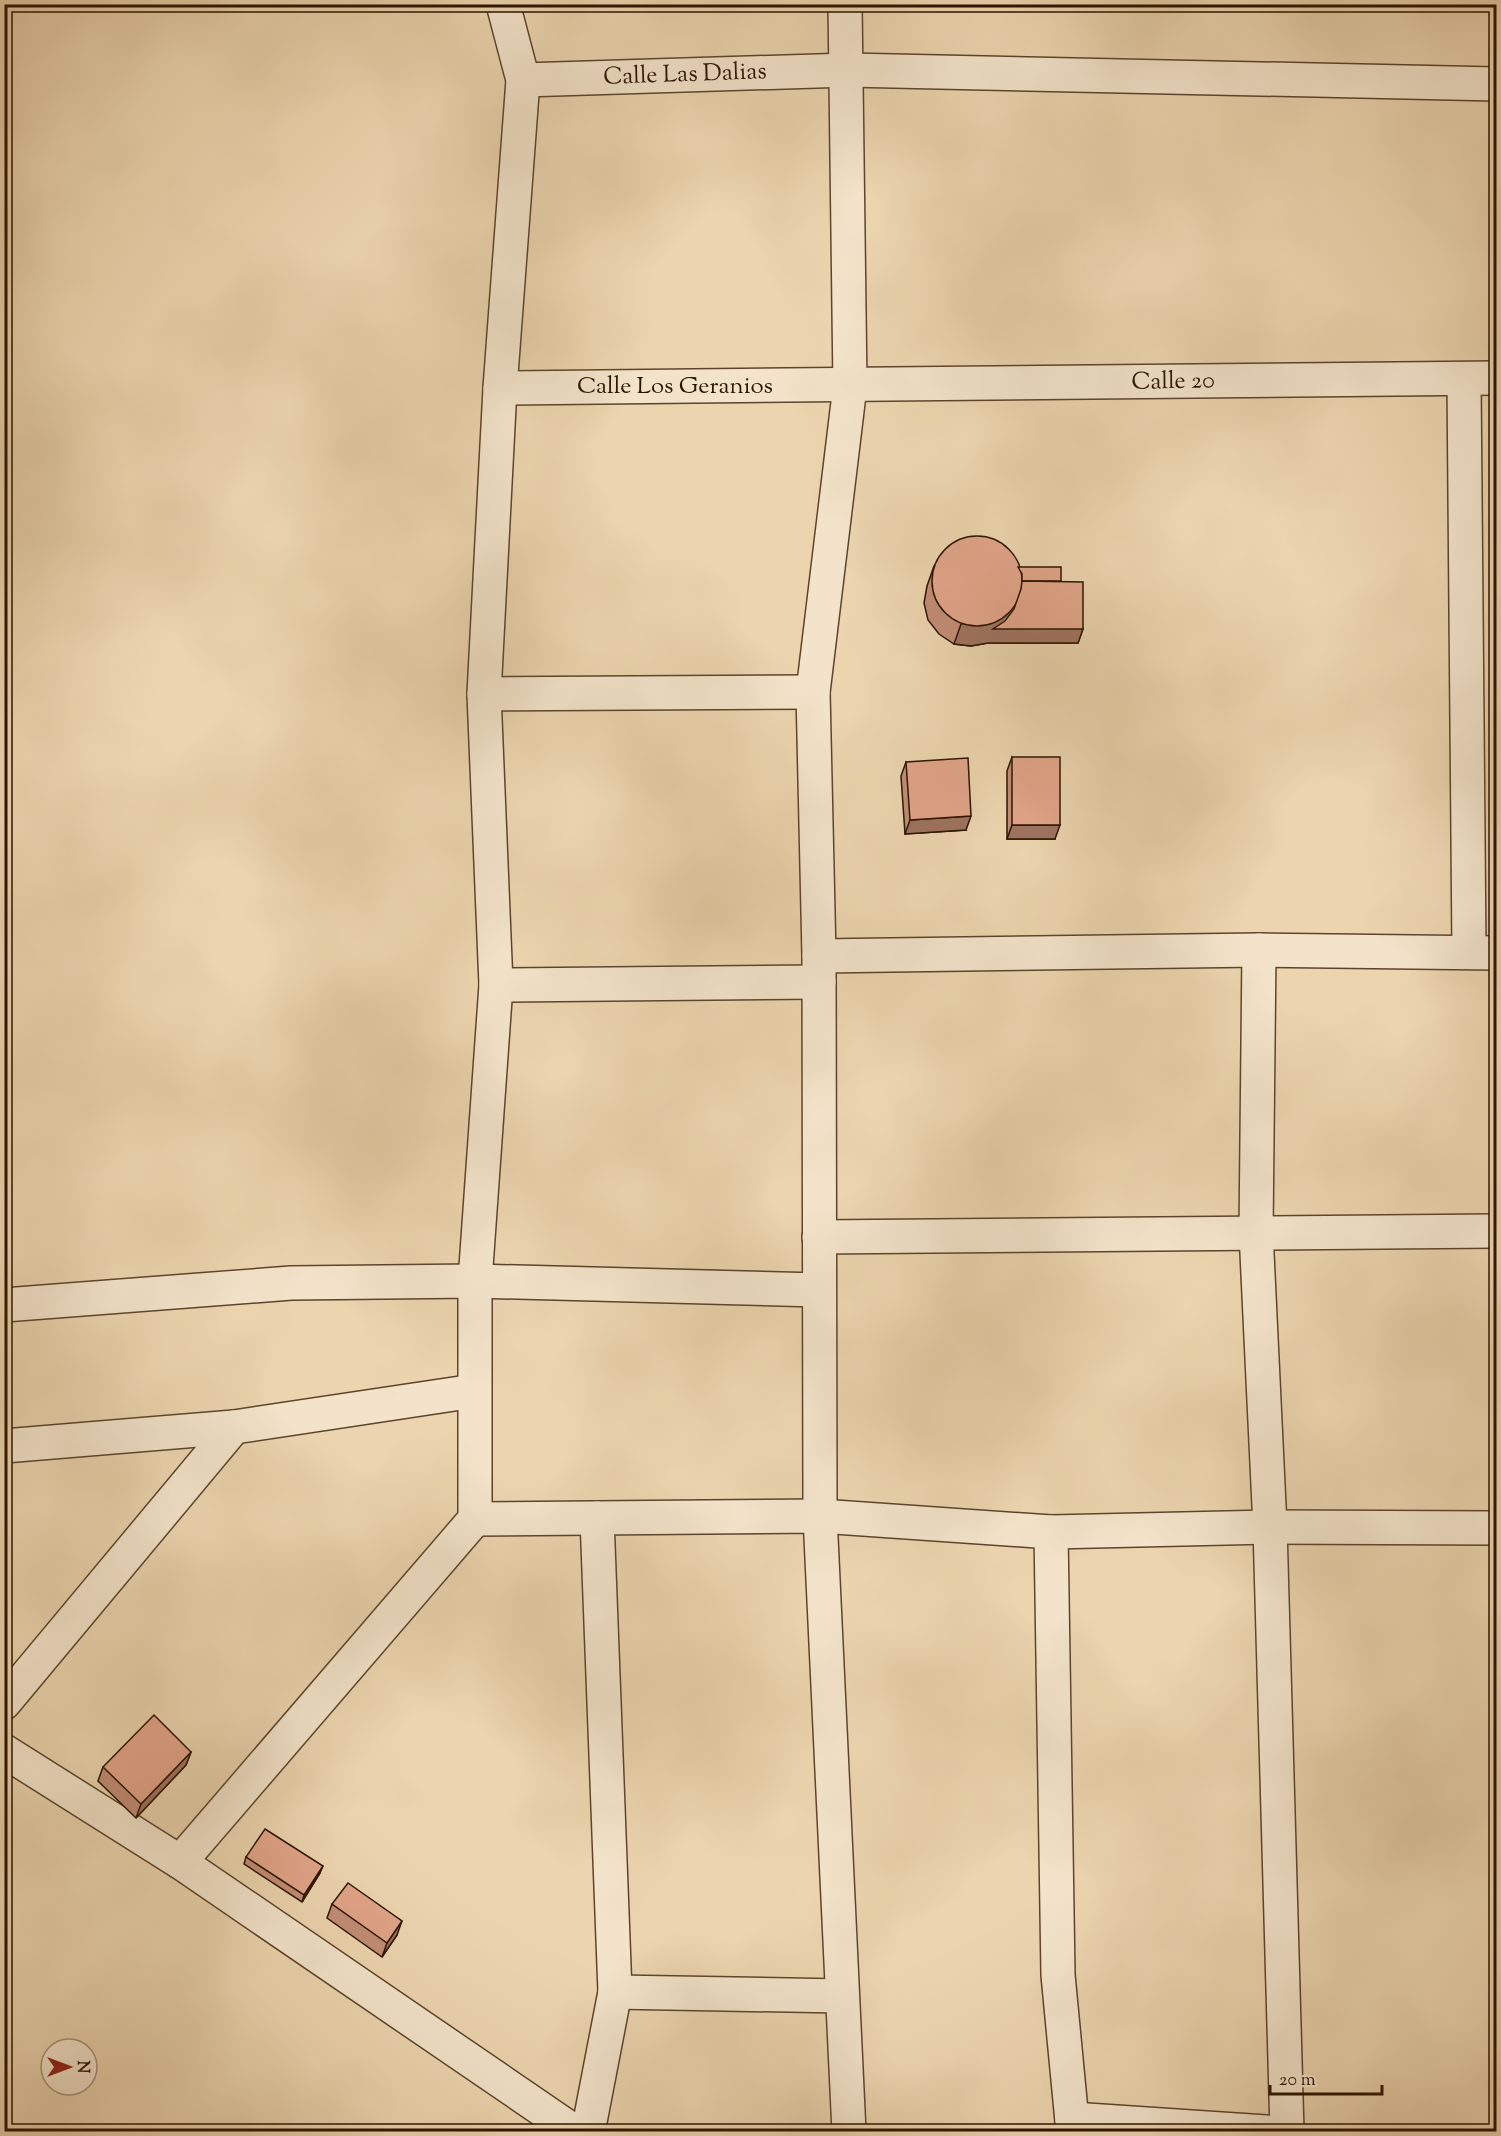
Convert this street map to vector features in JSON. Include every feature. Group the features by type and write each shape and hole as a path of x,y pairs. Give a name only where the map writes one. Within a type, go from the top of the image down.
{"street":[{"path":"180,1862 475,1519 475,1281 496,985 484,694 500,388 523,80 502,4"},
{"path":"845,4 848,70 850,386 813,692 819,969 820,1516 849,2132"},
{"name":"Calle Las Dalias","path":"523,80 848,70 1497,84"},
{"name":"Calle 20","path":"850,386 1497,378"},
{"path":"496,985 1259,950 1483,953 1464,380"},
{"name":"Calle Los Geranios","path":"500,388 850,386"},
{"path":"484,694 813,692"},
{"path":"1259,950 1256,1232 1270,1527 1287,2132"},
{"path":"819,1237 1497,1231"},
{"path":"4,1305 291,1283 475,1281 819,1290"},
{"path":"4,1446 234,1427 474,1390"},
{"path":"4,1703 234,1427"},
{"path":"475,1519 820,1516 1051,1532 1270,1527 1497,1528"},
{"path":"588,2132 615,1992 597,1518"},
{"path":"1051,1532 1058,1975 1073,2125 1266,2132"},
{"path":"4,1751 180,1862 574,2132"},
{"path":"615,1992 842,1996"}],"building":[{"path":"977,536 994,540 1009,549 1018,564 1022,581 1018,598 1009,613 994,622 977,626 960,622 945,613 936,598 932,581 936,564 945,549 960,540"},
{"path":"1018,567 1061,567 1061,581 1022,581 1022,574"},
{"path":"1022,581 1083,582 1083,629 993,629 1005,621 1014,609"},
{"path":"1012,757 1060,757 1060,825 1012,825"},
{"path":"968,758 971,816 910,820 906,762"},
{"path":"154,1715 191,1752 141,1804 103,1767"},
{"path":"265,1829 323,1866 304,1895 246,1857"},
{"path":"348,1883 402,1921 387,1943 332,1904"}]}
